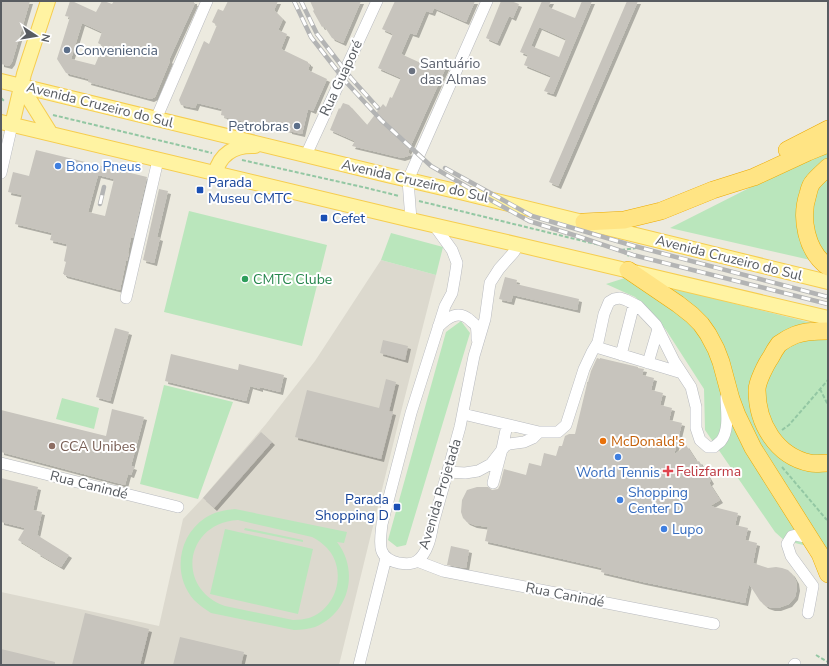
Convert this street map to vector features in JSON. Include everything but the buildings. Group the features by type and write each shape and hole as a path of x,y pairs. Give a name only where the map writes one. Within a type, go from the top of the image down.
{"highway":[{"path":"713,190 828,129"},
{"path":"584,222 624,220 661,211 713,190 754,177 828,144"},
{"path":"828,167 812,183 805,203 804,224 813,252 828,267"},
{"path":"628,270 692,315 708,334 721,362 737,415 753,448 810,538 824,548 828,574"},
{"path":"828,331 814,331 795,335 780,344 766,364 757,389 760,413 766,430 771,438 782,449 794,457 811,464 828,463"}],"main road":[{"path":"48,1 21,86 6,123 215,174 828,318"},
{"name":"Avenida Cruzeiro do Sul","path":"1,81 828,282"},
{"path":"21,86 51,134"},
{"path":"215,174 222,159 231,151 238,147 263,145"}],"street":[{"path":"156,119 207,1"},
{"name":"Rua Guaporé","path":"306,155 377,1"},
{"path":"411,220 408,180 487,1"},
{"path":"1,173 6,123"},
{"path":"126,298 158,160"},
{"path":"359,665 386,558 381,550 380,540 386,506 411,413 445,306 452,294 457,263 452,250 434,225"},
{"name":"Avenida Projetada","path":"386,558 393,562 403,564 410,564 417,561 424,553 430,539 463,414 478,341 485,320 490,283 518,245"},
{"path":"463,414 539,432 558,432 566,425 584,369 598,342 604,314 609,302 614,298 626,300 638,306 656,325 674,361 692,387 696,407 696,428 700,440 708,446 714,447 724,436 726,424 726,380"},
{"path":"621,355 634,304"},
{"path":"438,328 451,317 460,315 467,318 476,326 478,341"},
{"path":"648,363 658,329"},
{"path":"596,347 682,373"},
{"path":"493,483 507,425"},
{"path":"448,472 465,473 478,471 491,464 505,446 524,442 533,438 539,432"},
{"name":"Rua Canindé","path":"1,463 178,507"},
{"path":"808,613 813,586 791,556 787,544 792,536 796,535 810,538"},
{"name":"Rua Canindé","path":"417,561 443,571 714,624"}],"path":[{"path":"409,199 493,218 620,250"},
{"path":"771,438 789,425 828,380"},
{"path":"820,389 828,405"},
{"path":"780,465 828,520"},
{"path":"816,655 828,662"}],"shaded area":[{"path":"381,260 436,275 339,665 1,665 1,592 159,626 183,519 266,424 315,361"}],"green space":[{"path":"828,148 828,264 670,228"},
{"name":"CMTC Clube","path":"189,211 327,245 302,346 164,312"},
{"path":"391,233 443,247 436,275 381,260"},
{"path":"628,277 828,327 828,551 786,542 775,532 705,430 704,389 666,330 652,313 635,297 606,284"},
{"path":"461,321 470,333 406,545 397,547 388,540 446,332"},
{"path":"164,385 233,402 198,499 140,484"},
{"path":"62,398 99,408 94,429 56,419"},
{"path":"235,509 347,532 344,543 337,542 344,553 348,565 349,578 343,601 336,612 327,620 315,627 294,630 211,613 194,600 187,590 181,568 181,556 184,545 196,526 205,518 216,513","holes":["238,520 312,537 323,544 331,553 338,572 335,591 331,600 318,614 309,618 293,620 225,606 209,597 198,585 193,572 193,557 197,544 207,532 220,524"]},
{"path":"245,528 303,540 303,542 244,530"},
{"path":"225,529 313,549 298,614 210,594"}],"railway":[{"path":"294,1 311,37 346,82 381,120 431,166 476,192 529,221 633,255 828,304"},
{"path":"301,1 317,34 351,78 378,108"},
{"path":"445,168 532,216 634,246 828,297"},
{"path":"100,204 104,187"}],"place":[{"name":"Conveniencia","path":"67,50"},
{"name":"Santuário das Almas","path":"412,71"},
{"name":"Petrobras","path":"297,126"},
{"name":"Bono Pneus","path":"58,166"},
{"name":"Parada Museu CMTC","path":"200,190"},
{"name":"Cefet","path":"324,218"},
{"name":"CMTC Clube","path":"245,279"},
{"name":"McDonald's","path":"603,441"},
{"name":"CCA Unibes","path":"52,446"},
{"name":"World Tennis","path":"618,457"},
{"name":"Felizfarma","path":"668,471"},
{"name":"Shopping Center D","path":"620,500"},
{"name":"Parada Shopping D","path":"397,507"},
{"name":"Lupo","path":"664,529"}]}
